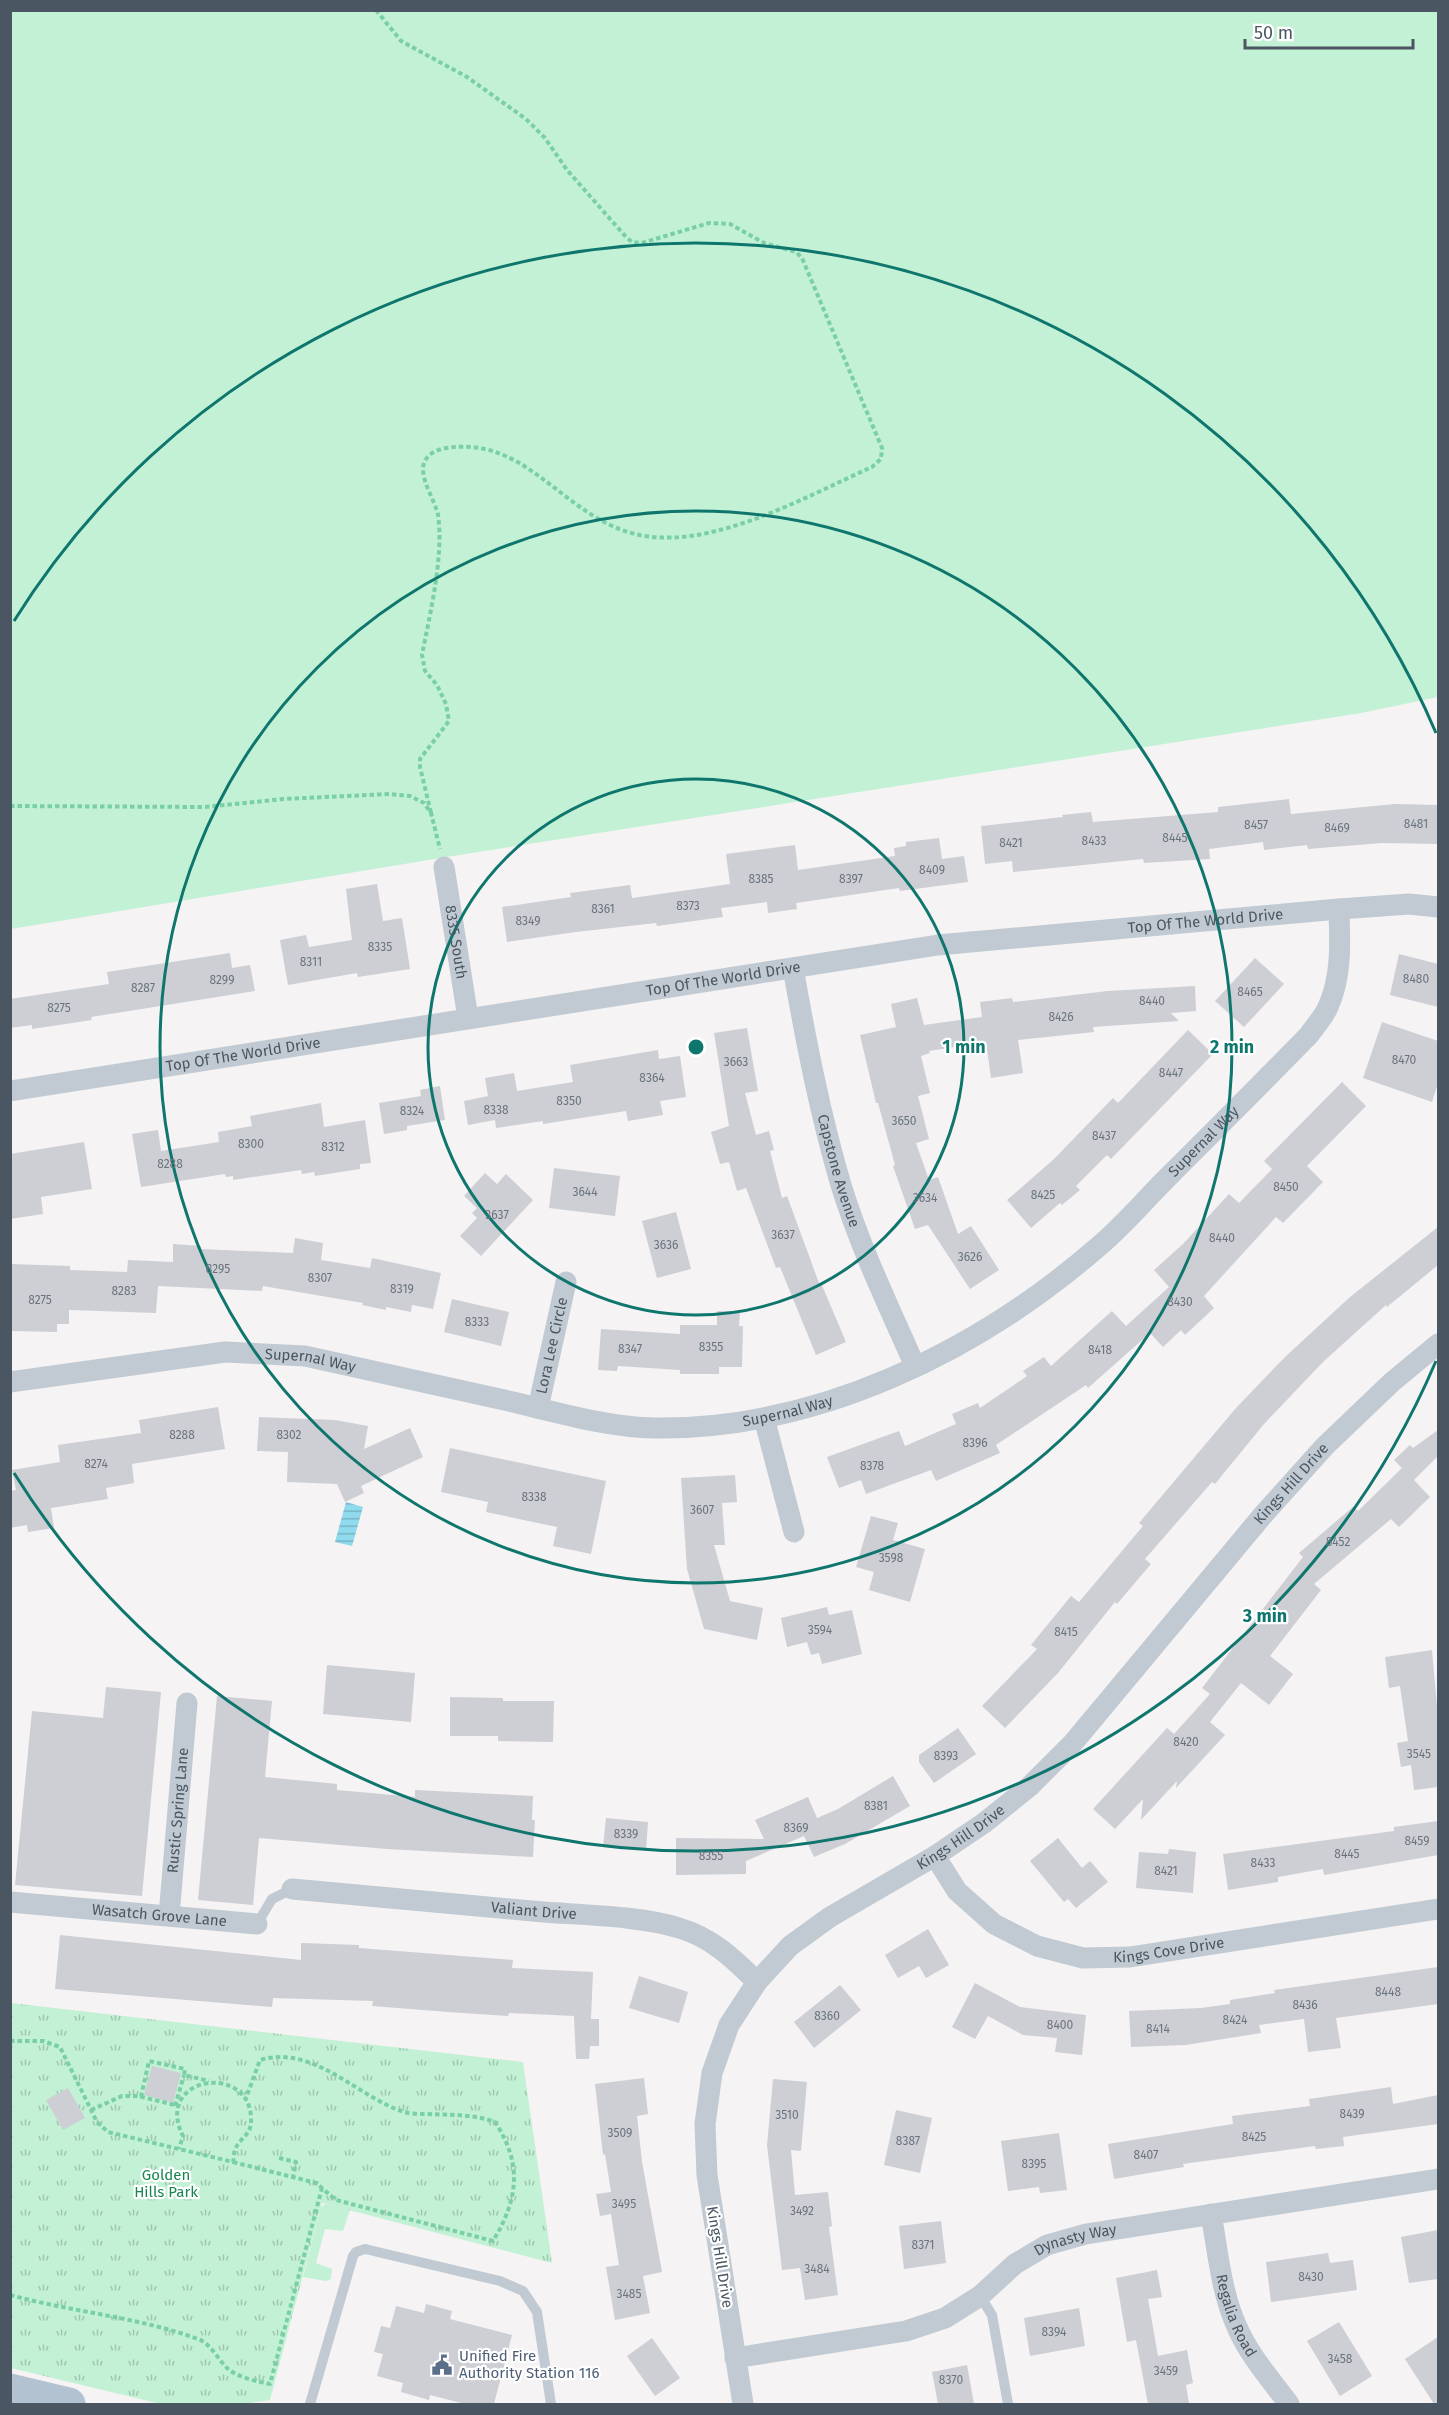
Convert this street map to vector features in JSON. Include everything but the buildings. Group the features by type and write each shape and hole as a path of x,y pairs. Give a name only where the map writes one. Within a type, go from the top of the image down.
{"main road":[{"path":"10,2390 69,2404"}],"street":[{"name":"8335 South","path":"444,867 468,1018"},
{"name":"Top Of The World Drive","path":"10,1091 938,945 1339,909 1409,904 1438,907"},
{"name":"Supernal Way","path":"10,1382 186,1356 225,1352 265,1353 305,1356 595,1421 652,1428 709,1426 764,1418 879,1383 981,1333 1042,1291 1099,1246 1309,1035 1328,1009 1337,981 1341,950 1339,909"},
{"name":"Capstone Avenue","path":"793,968 817,1098 842,1187 875,1274 915,1366"},
{"name":"Lora Lee Circle","path":"538,1408 566,1282"},
{"name":"Kings Hill Drive","path":"743,2404 707,2175 705,2124 712,2073 729,2025 757,1982 790,1946 830,1917 936,1856 984,1823 1030,1786 1073,1743 1263,1515 1325,1446 1392,1382 1438,1344"},
{"path":"764,1418 794,1532"},
{"name":"Rustic Spring Lane","path":"169,1916 187,1703"},
{"name":"Kings Cove Drive","path":"936,1856 957,1891 994,1924 1037,1946 1083,1958 1130,1958 1438,1910"},
{"name":"Valiant Drive","path":"292,1890 655,1923 680,1928 706,1938 733,1958 757,1982"},
{"name":"Wasatch Grove Lane","path":"10,1902 257,1924"},
{"name":"Dynasty Way","path":"735,2358 906,2331 945,2318 980,2296 1015,2264 1047,2245 1086,2234 1438,2179"},
{"name":"Regalia Road","path":"1211,2214 1226,2297 1237,2329 1252,2354 1289,2404"}],"lane":[{"name":"Wasatch Grove Lane","path":"257,1924 272,1899 292,1890"},
{"path":"310,2404 353,2256 356,2252 365,2249 500,2281 523,2291 537,2312 552,2404"},
{"path":"980,2296 992,2315 1008,2404"}],"path":[{"path":"376,10 401,42 467,77 526,119 545,138 567,170 632,242 642,243 709,223 719,223 730,224 764,243 796,252 802,258 882,448 881,459 872,467 748,521 711,532 671,538 648,538 621,530 565,497 523,464 496,451 467,445 440,449 430,455 424,463 424,470 437,512 440,548 422,655 425,671 437,685 449,715 446,727 420,759 420,767 444,867"},
{"path":"10,806 205,807 282,799 390,794 410,796 424,803 431,813"},
{"path":"10,2041 43,2041 60,2047 97,2122 108,2132 316,2182 336,2200 493,2241 511,2205 514,2183 510,2154 495,2122 482,2117 406,2113 384,2104 324,2068 275,2056 260,2060 246,2098"},
{"path":"141,2097 149,2061 185,2069 177,2106 177,2126 183,2136 179,2149"},
{"path":"184,2075 229,2085 246,2098 251,2115 250,2131 235,2149 233,2162"},
{"path":"177,2106 195,2085 213,2082"},
{"path":"91,2110 122,2096 141,2097 177,2106"},
{"path":"279,2158 297,2162 293,2177"},
{"path":"10,2295 50,2306 120,2318 201,2340 229,2369 247,2378 270,2384 322,2188"}],"green space":[{"path":"11,11 1438,11 1438,697 1361,713 459,855 11,929"},
{"name":"Golden Hills Park","path":"11,2003 523,2062 552,2263 322,2203 270,2400 243,2404 161,2404 11,2368"},
{"path":"326,2204 350,2210 343,2231 325,2229 316,2263 332,2269 331,2279 326,2281 303,2277 321,2207"}],"water":[{"path":"346,1502 363,1507 352,1546 335,1542"}],"place":[{"name":"Unified Fire Authority Station 116","path":"442,2365"}]}
